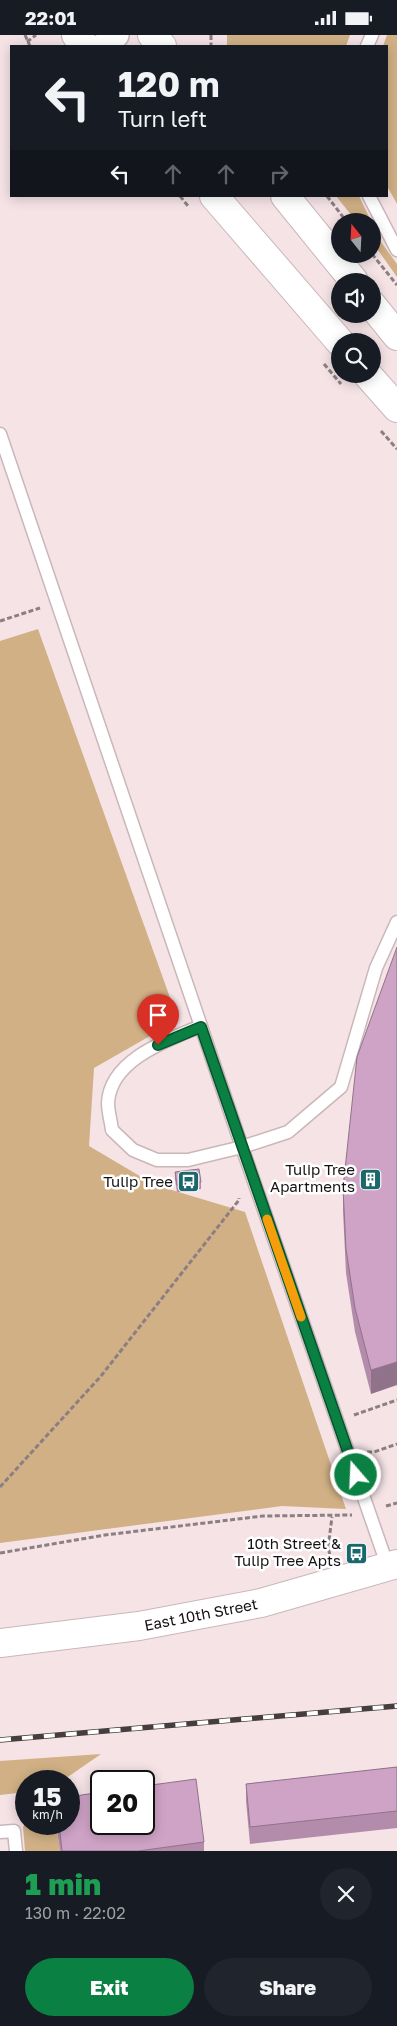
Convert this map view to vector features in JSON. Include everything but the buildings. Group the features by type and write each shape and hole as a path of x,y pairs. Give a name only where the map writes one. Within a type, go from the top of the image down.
{"main road":[{"path":"76,35 84,45"},
{"path":"152,35 161,45"},
{"path":"215,197 332,333"},
{"path":"286,197 348,273"},
{"path":"381,316 397,336"},
{"path":"375,383 397,408"},
{"name":"East 10th Street","path":"0,1643 139,1627 261,1603 338,1583 392,1565"}],"street":[{"path":"104,45 116,35"}],"lane":[{"path":"370,197 397,250"},
{"path":"0,434 242,1147 368,1511 392,1565"},
{"path":"201,1027 143,1052 115,1079 108,1103 112,1130 133,1150 157,1160 188,1160 242,1147 288,1131 341,1087 376,968 397,922"},
{"path":"0,1833 14,1831 16,1851"}],"path":[{"path":"25,35 29,45"},
{"path":"27,42 36,35"},
{"path":"328,197 340,213"},
{"path":"379,263 397,285"},
{"path":"0,621 40,608 56,599"},
{"path":"0,1487 101,1377 239,1200 238,1193"},
{"path":"354,1424 351,1416 397,1400"},
{"path":"362,1449 367,1452 374,1452 397,1444"},
{"path":"0,1553 105,1535 263,1516 332,1517 355,1515 397,1503"},
{"path":"332,1517 328,1548 338,1583"}],"shaded area":[{"path":"227,35 350,35 346,45 227,45"},
{"path":"387,35 397,35 397,204 388,188 388,45 383,45"},
{"path":"337,197 359,197 367,213 350,213"},
{"path":"381,242 397,264 397,277 381,254"},
{"path":"38,629 178,1020 94,1068 89,1146 155,1185 245,1212 346,1509 282,1506 0,1543 0,641"},
{"path":"101,1754 78,1770 15,1770 15,1793 0,1795 0,1761"},
{"path":"24,1835 58,1835 60,1851 25,1851"}],"railway":[{"path":"0,1740 397,1706"}],"slow traffic":[{"path":"267,1219 301,1317"}],"place":[{"name":"Tulip Tree Apartments","path":"371,1179"},
{"name":"Tulip Tree","path":"189,1182"},
{"name":"10th Street & Tulip Tree Apts","path":"357,1553"}],"route":[{"path":"158,1045 201,1027 356,1475"}]}
